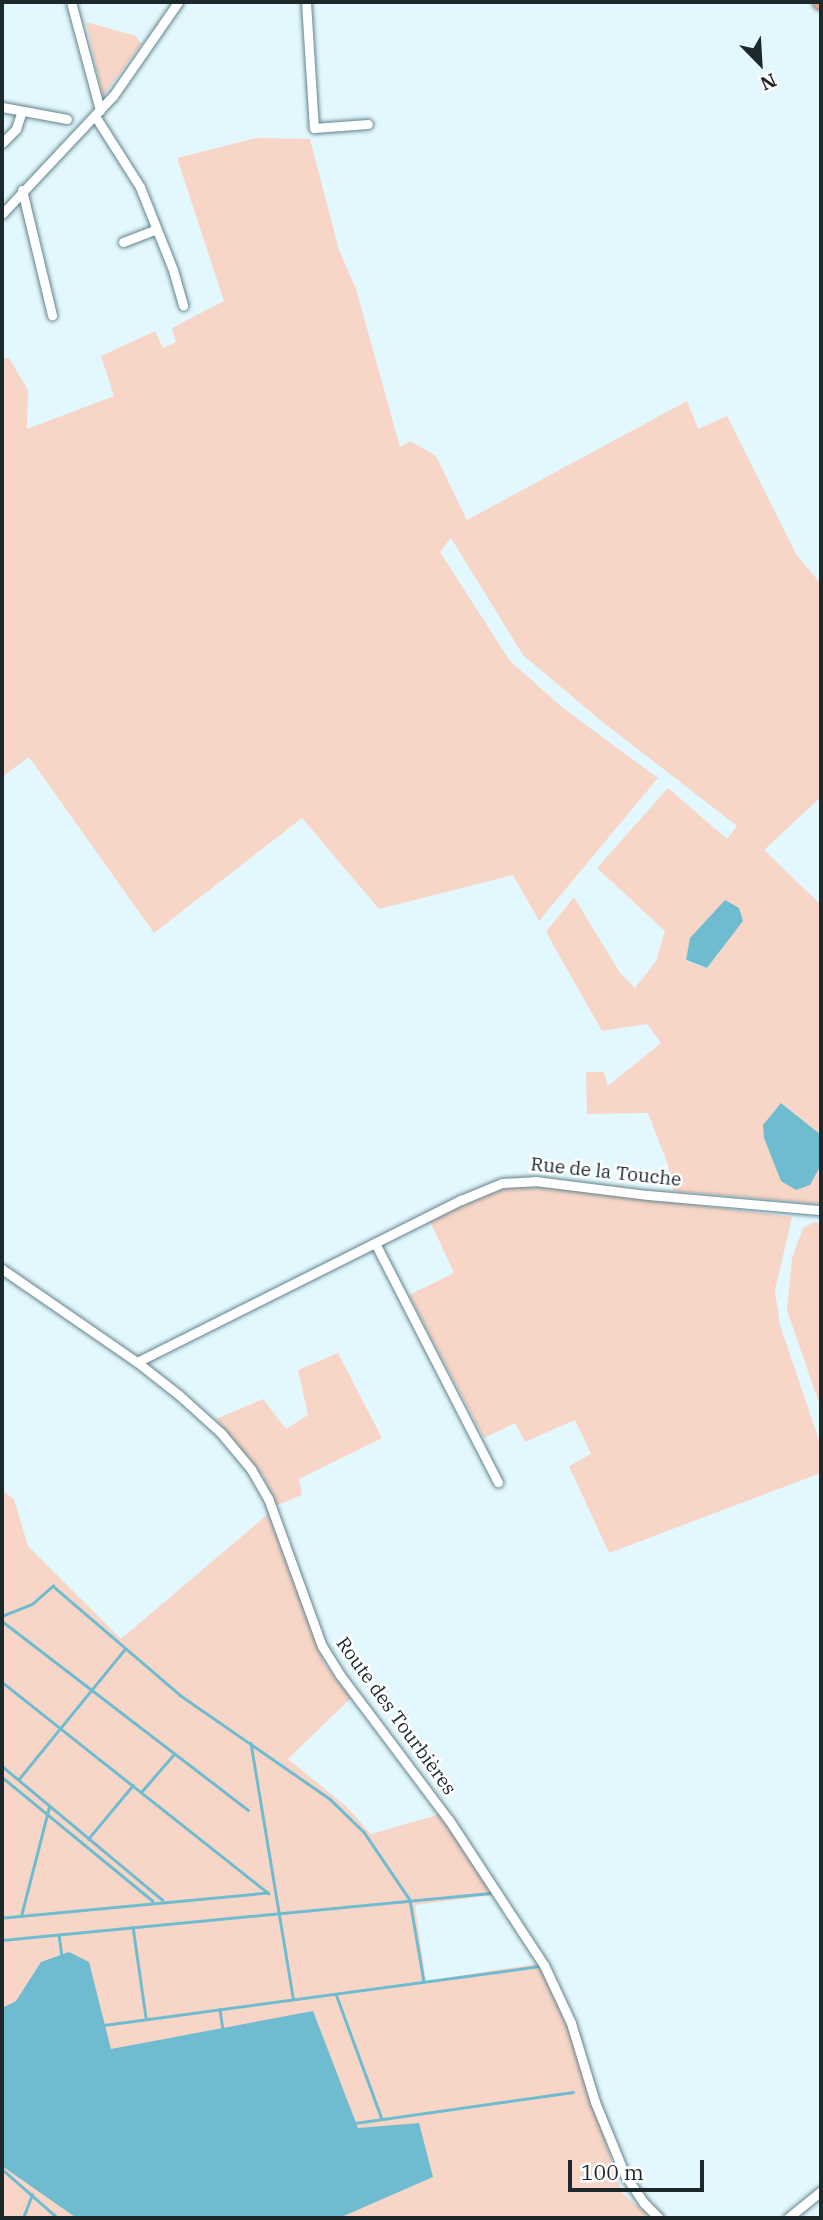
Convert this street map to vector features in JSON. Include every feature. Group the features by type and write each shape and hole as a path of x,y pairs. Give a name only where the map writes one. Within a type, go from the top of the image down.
{"street":[{"path":"71,2 98,113 135,176 157,229 183,306"},
{"path":"2,214 98,113 178,2"},
{"path":"306,2 314,128 368,124"},
{"path":"2,107 66,119"},
{"path":"2,144 16,129 22,111"},
{"path":"22,190 52,315"},
{"path":"123,242 157,229"},
{"name":"Rue de la Touche","path":"137,1362 484,1190 519,1181 821,1210"},
{"path":"375,1243 498,1482"},
{"name":"Route des Tourbières","path":"2,1269 137,1362 221,1433 262,1488 322,1646 449,1820 544,1965 571,2023 595,2102 625,2175 644,2203 659,2218"},
{"path":"788,2218 821,2191"}],"shaded area":[{"path":"86,22 136,36 141,44 103,96"},
{"path":"256,138 310,139 339,250 356,289 400,447 410,441 436,456 467,520 687,401 698,429 727,416 796,554 821,584 821,797 764,850 821,905 821,1135 781,1103 818,1168 821,1165 821,1204 673,1191 668,1165 648,1113 587,1114 586,1072 604,1072 608,1086 661,1043 647,1024 602,1031 546,932 574,897 620,973 635,988 656,961 665,931 597,868 668,788 727,839 737,826 600,720 523,655 451,538 440,552 510,661 563,708 658,778 539,921 513,875 379,909 302,818 154,933 29,757 2,777 2,359 9,358 28,390 27,429 114,396 101,356 155,331 163,348 176,342 172,328 224,301 177,158","holes":["743,921 707,968 686,961 690,938"]},
{"path":"513,1187 557,1188 792,1217 775,1291 780,1325 821,1446 821,1473 609,1553 569,1466 591,1454 575,1420 525,1442 515,1423 484,1438 409,1295 454,1273 430,1221 483,1195"},
{"path":"815,1222 821,1223 821,1409 787,1310 792,1258 803,1228"},
{"path":"338,1353 382,1438 299,1479 302,1495 277,1505 263,1476 216,1419 263,1399 286,1429 308,1415 298,1370"},
{"path":"2,1491 14,1499 28,1546 121,1639 268,1514 325,1664 351,1698 288,1759 346,1806 371,1834 441,1814 494,1895 415,1905 426,1981 541,1963 568,2024 622,2193 652,2218 2,2218"}],"water":[{"path":"725,900 739,908 743,921 707,968 686,960 690,938"},
{"path":"781,1103 821,1135 821,1165 810,1185 796,1190 781,1181 764,1138 763,1125"},
{"path":"69,1952 89,1962 111,2049 313,2011 358,2128 419,2123 433,2177 339,2218 75,2217 2,2166 2,2008 16,2001 41,1962"}],"waterway":[{"path":"2,1616 32,1604 53,1586 180,1695 330,1799 364,1832 410,1900 424,1982"},
{"path":"2,1621 248,1810"},
{"path":"18,1780 124,1650"},
{"path":"2,1682 268,1893 2,1918"},
{"path":"251,1743 293,1998"},
{"path":"142,1791 174,1754"},
{"path":"2,1766 163,1900"},
{"path":"2,1777 153,1901"},
{"path":"88,1839 133,1785"},
{"path":"21,1916 49,1807"},
{"path":"2,1940 490,1893"},
{"path":"133,1927 146,2017"},
{"path":"59,1935 62,1956"},
{"path":"104,2025 541,1966"},
{"path":"336,1994 382,2119"},
{"path":"220,2009 223,2030"},
{"path":"355,2123 573,2092"},
{"path":"2,2169 58,2218"},
{"path":"23,2218 32,2195"}]}
